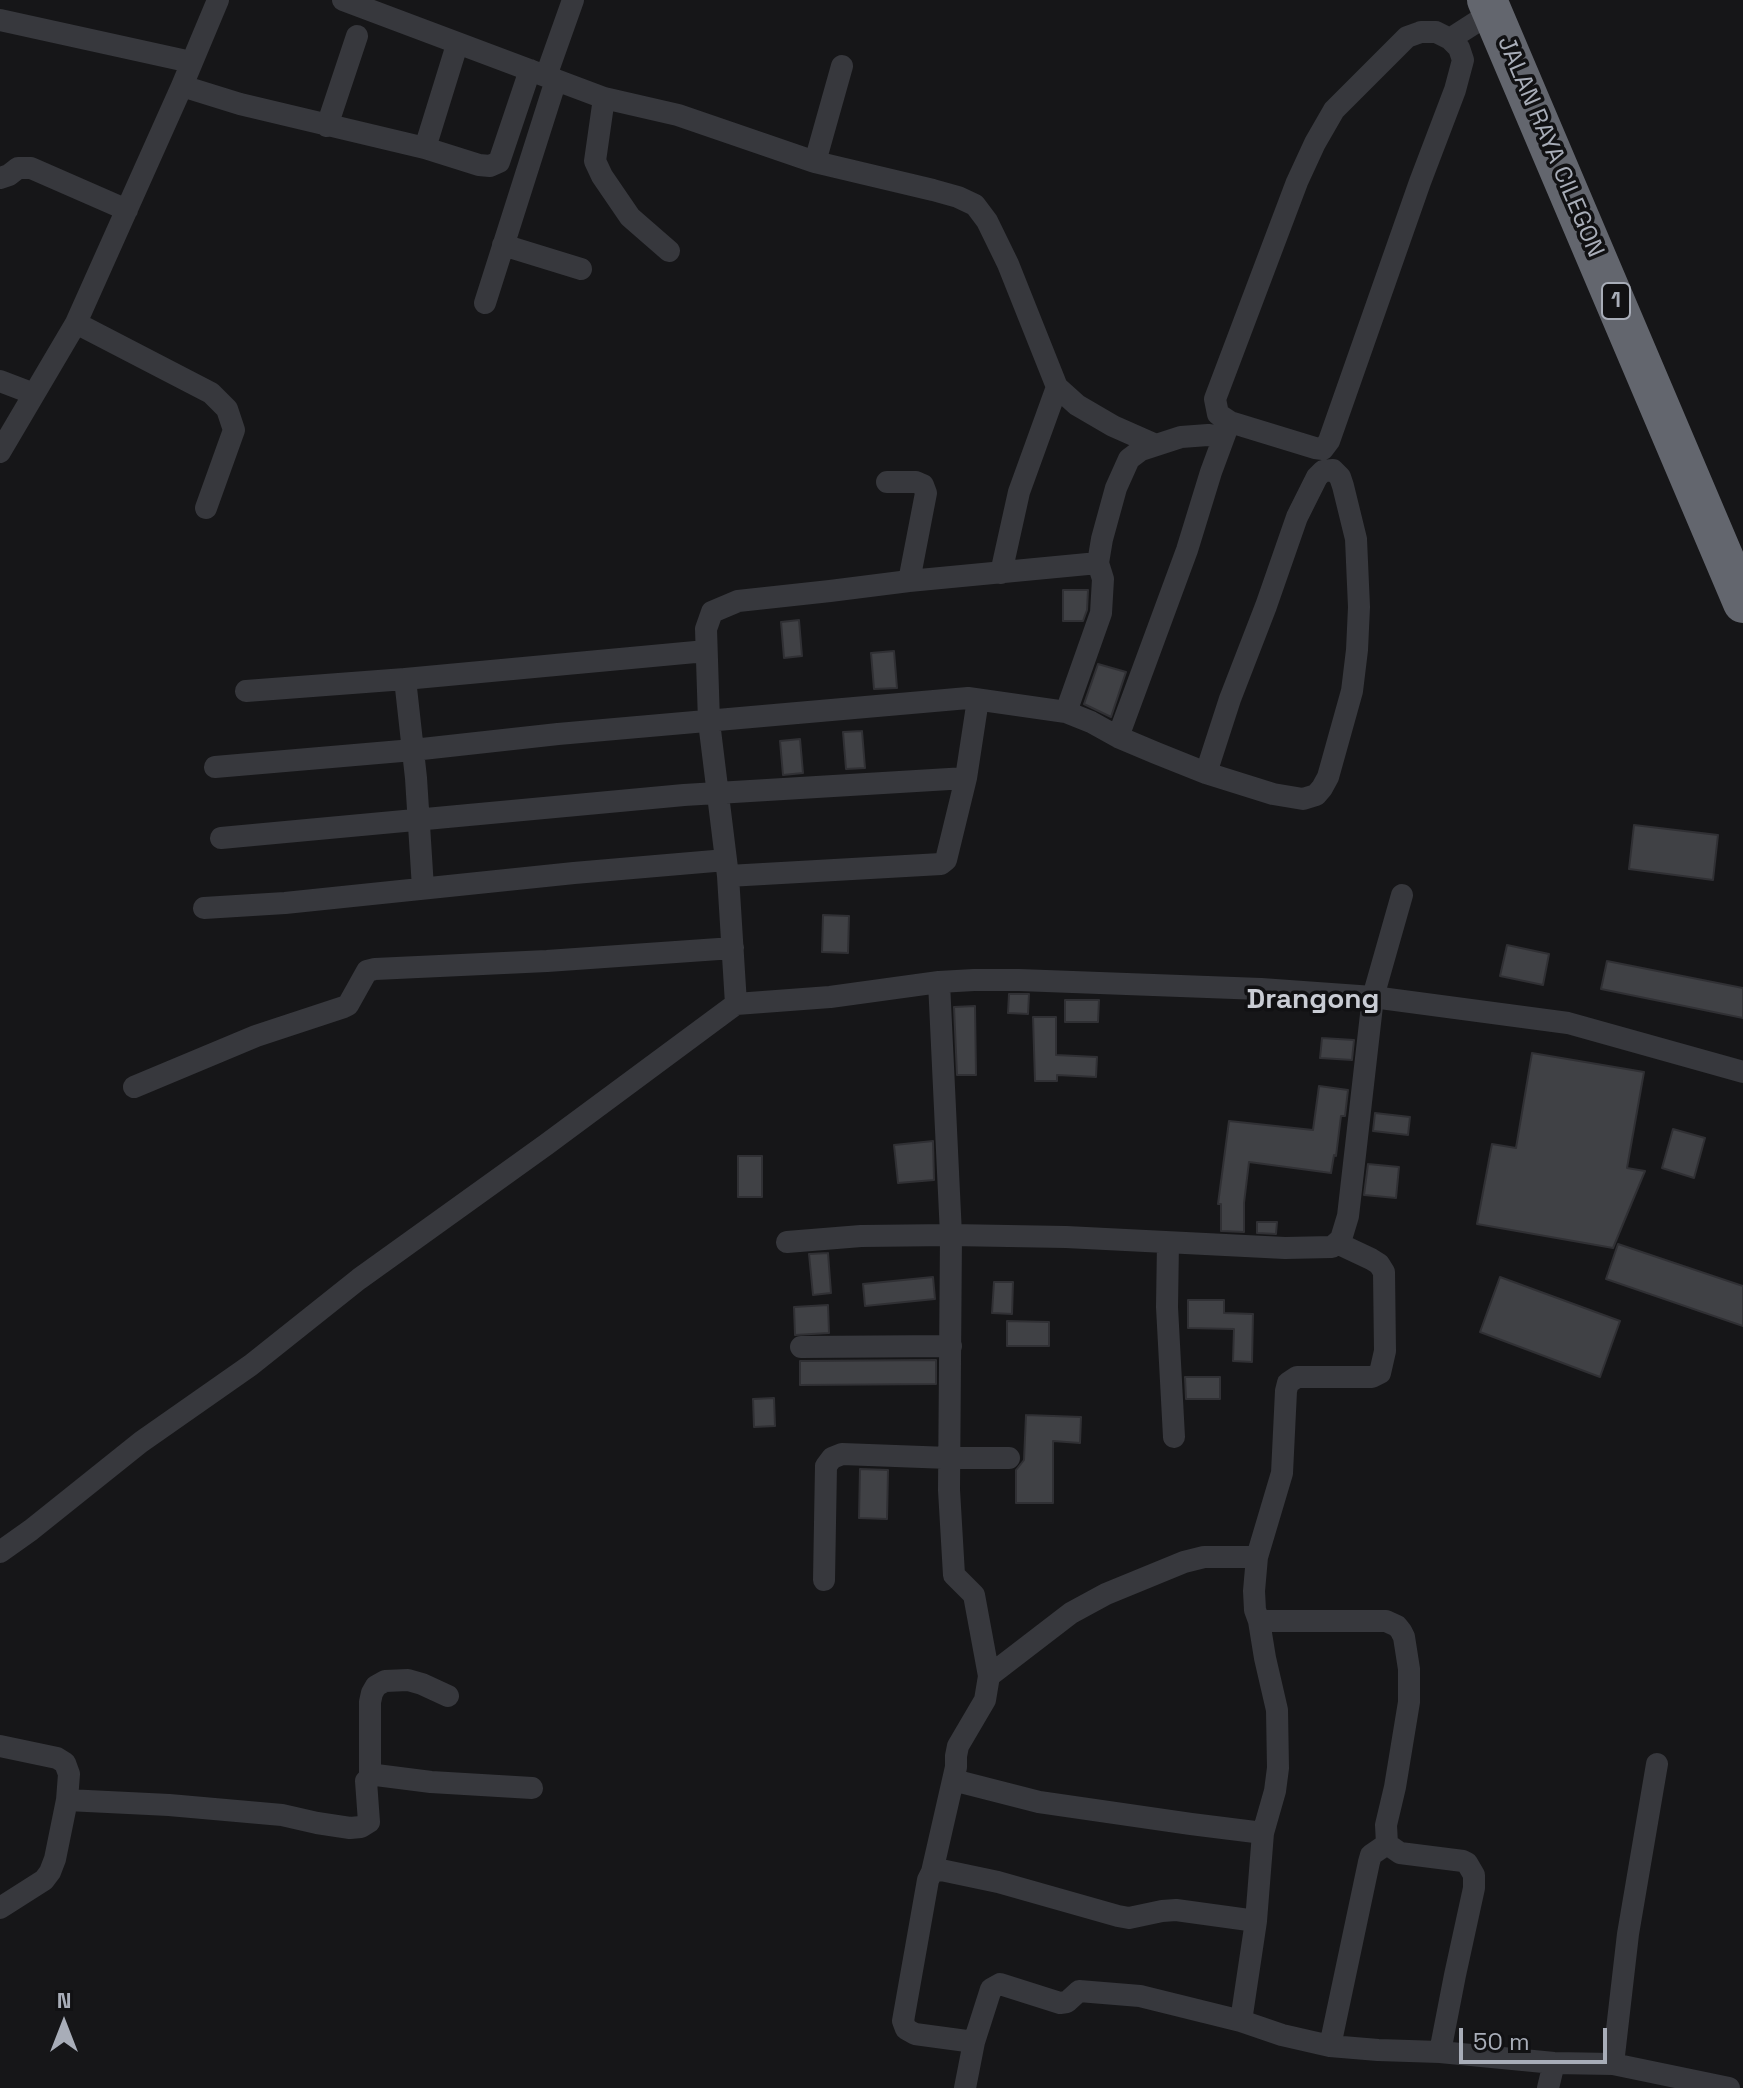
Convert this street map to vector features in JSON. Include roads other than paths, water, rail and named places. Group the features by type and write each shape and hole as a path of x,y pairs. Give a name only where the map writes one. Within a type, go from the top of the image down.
{"highway":[{"name":"JALAN RAYA CILEGON","path":"1489,6 1743,603"}],"street":[{"path":"0,452 76,323 218,0"},
{"path":"343,0 604,98 678,115 815,162 933,190 975,205 987,221 1008,264 1057,387 1077,405 1113,426 1156,445"},
{"path":"182,86 240,104 490,166 499,162 544,75 573,0"},
{"path":"1450,39 1489,6"},
{"path":"0,20 191,62"},
{"path":"1206,773 1297,517 1317,477 1323,449 1329,441 1455,90 1463,60 1459,48 1450,39 1436,32 1421,32 1407,37 1334,110 1315,143 1297,182 1215,399 1218,414 1227,429"},
{"path":"327,126 357,36"},
{"path":"425,148 456,48"},
{"path":"815,162 842,66"},
{"path":"485,303 503,245 544,75"},
{"path":"604,98 595,161 630,217 669,251"},
{"path":"0,178 18,168 31,168 127,210"},
{"path":"503,245 581,269"},
{"path":"76,323 211,393 227,409 234,430 206,508"},
{"path":"0,381 34,394"},
{"path":"1001,573 1019,492 1057,387"},
{"path":"1118,737 1187,550 1227,429"},
{"path":"1066,712 1101,613 1103,579 1098,563 1102,539 1116,488 1129,459 1141,450 1181,437 1208,435 1227,429 1323,449"},
{"path":"215,767 958,698 1066,712 1206,773 1273,794 1303,799 1316,795 1328,777 1352,691 1358,635 1356,539 1346,494 1340,477 1333,470 1323,471 1317,477"},
{"path":"887,482 916,482 923,485 926,493 909,581"},
{"path":"736,1004 727,868 709,722 706,629 712,612 738,601 1098,563"},
{"path":"246,691 706,651"},
{"path":"405,679 420,819 423,888"},
{"path":"204,908 423,888 727,868 941,864 946,860 966,778 977,706 974,700"},
{"path":"221,838 684,795 966,778"},
{"path":"787,1242 861,1236 951,1235 1066,1237 1285,1248 1332,1247 1343,1234 1348,1216 1373,997 1402,895"},
{"path":"134,1087 256,1036 344,1007 367,971 733,948"},
{"path":"0,1552 44,1521 141,1442 251,1365 359,1279 736,1004 830,997 939,982 1019,980 1261,989 1373,997 1568,1023 1743,1072"},
{"path":"939,982 951,1235 949,1458 954,1575 974,1595 989,1676 985,1700 958,1746 953,1780 928,1880 903,2021 906,2029 915,2034 974,2042"},
{"path":"1168,1243 1167,1307 1174,1437"},
{"path":"1241,2021 1256,1921 1263,1833 1278,1768 1277,1710 1255,1610 1257,1557 1282,1473 1288,1383 1297,1377 1372,1377 1380,1373 1385,1351 1384,1272 1371,1259 1337,1243"},
{"path":"801,1347 951,1346"},
{"path":"824,1580 826,1466 832,1458 842,1454 1009,1458"},
{"path":"989,1676 1071,1613 1106,1594 1204,1557 1257,1557"},
{"path":"1259,1621 1386,1621 1401,1631 1409,1669 1409,1702 1386,1825 1387,1844"},
{"path":"370,1777 370,1702 376,1686 385,1681 408,1680 448,1696"},
{"path":"0,1746 57,1758 65,1763 69,1774 67,1800 50,1872 44,1880 0,1908"},
{"path":"1613,2064 1628,1934 1657,1764"},
{"path":"67,1800 282,1815 350,1828 369,1822 366,1781 376,1775 431,1782 532,1788"},
{"path":"953,1780 1039,1802 1263,1833"},
{"path":"1330,2046 1369,1862 1371,1855 1387,1844"},
{"path":"1387,1844 1400,1853 1463,1861 1474,1875 1474,1888 1440,2052"},
{"path":"932,1872 941,1870 998,1882 1129,1918 1176,1910 1256,1921"},
{"path":"965,2088 974,2042 991,1989 1000,1984 1060,2003 1067,2002 1079,1991 1140,1996 1330,2046 1554,2063 1613,2064 1654,2080 1729,2088"},
{"path":"1548,2088 1554,2063"}],"district":[{"name":"Drangong","path":"1313,1000"}]}
